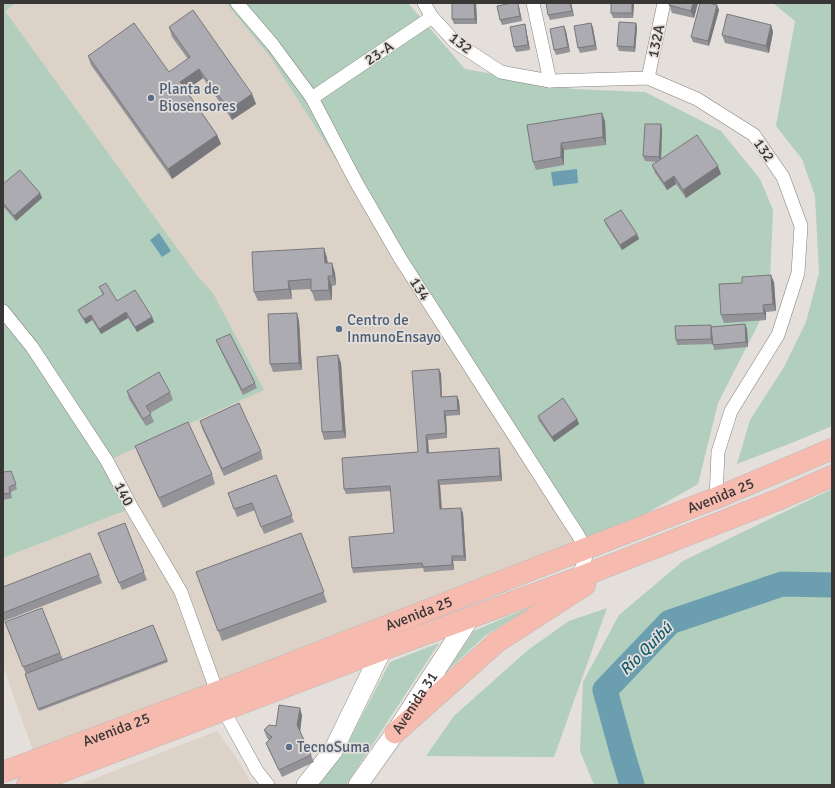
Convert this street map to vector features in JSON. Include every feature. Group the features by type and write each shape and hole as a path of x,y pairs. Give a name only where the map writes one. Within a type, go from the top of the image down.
{"main road":[{"name":"Avenida 25","path":"26,785 221,701 407,618 716,498 832,449"},
{"name":"Avenida 25","path":"3,772 382,650 469,619 780,499 832,476"},
{"path":"395,733 497,642 577,590 676,539"},
{"path":"306,785 333,751 382,650 407,618"},
{"name":"Avenida 31","path":"358,785 395,733 469,619"}],"street":[{"name":"134","path":"237,3 273,45 312,98 356,182 400,258 586,548"},
{"path":"424,3 432,17"},
{"path":"533,3 550,82"},
{"name":"132A","path":"648,78 664,3"},
{"name":"23-A","path":"312,98 432,17"},
{"name":"132","path":"432,17 455,42 501,72 550,82 648,78 697,99 754,135 782,177 801,226 798,273 778,335 731,411 718,452 716,498"},
{"name":"140","path":"3,311 32,347 107,461 132,508 181,592 221,701 257,771 268,785"},
{"path":"575,579 584,565 586,548"}],"shaded area":[{"name":"Centro de InmunoEnsayo","path":"16,3 226,3 271,58 379,222 586,548 36,759 3,666 3,558 132,508 107,461 213,293 199,278 5,11"},
{"path":"217,731 236,757 252,785 78,785"}],"green space":[{"path":"3,3 16,3 5,11 199,278 213,293 264,390 107,461 132,508 3,558"},
{"path":"226,3 408,3 465,69 573,89 645,92 721,131 760,179 773,210 769,303 718,403 698,484 586,548 271,58"},
{"path":"773,3 832,3 832,426 737,464 750,420 784,367 806,322 819,273 815,196 802,159 776,126 795,21"},
{"path":"832,489 832,785 594,785 580,751 583,682 619,615 683,561"},
{"path":"537,604 486,635 447,671 474,631"},
{"path":"607,608 554,757 426,756 454,716 528,650 569,621"},
{"path":"439,643 346,785 319,785 341,756 390,662"}],"water":[{"path":"577,169 578,183 553,186 551,172"},
{"path":"159,233 171,251 162,257 150,240"}],"building":[{"path":"452,3 474,3 475,19 452,19"},
{"path":"518,3 520,16 500,20 497,6"},
{"path":"546,3 570,3 572,11 548,15"},
{"path":"611,3 632,3 632,13 611,13"},
{"path":"670,3 693,3 691,11 669,5"},
{"path":"700,3 717,5 708,41 691,37"},
{"name":"Planta de Biosensores","path":"193,10 252,94 229,110 199,69 180,82 217,135 168,169 88,56 134,23 169,72 190,57 169,27"},
{"path":"727,14 771,25 766,46 722,35"},
{"path":"619,22 636,23 634,47 617,46"},
{"path":"591,23 595,45 578,48 574,26"},
{"path":"525,24 528,45 514,47 510,27"},
{"path":"564,26 568,47 554,50 550,29"},
{"path":"602,113 603,137 561,143 561,157 533,162 527,125"},
{"path":"645,124 661,124 659,157 643,156"},
{"path":"697,135 718,166 683,190 674,176 664,183 652,165"},
{"path":"20,170 40,193 14,216 3,203 3,184"},
{"path":"621,210 637,234 620,245 604,220"},
{"path":"324,248 325,263 332,263 333,276 328,276 329,290 311,291 311,279 288,281 289,289 254,292 252,252"},
{"path":"771,275 773,304 763,305 764,313 721,315 719,284 742,283 742,277"},
{"path":"106,283 117,301 135,290 152,317 135,327 126,312 99,329 91,315 84,319 78,310 104,294 99,287"},
{"path":"297,313 299,363 270,364 268,314"},
{"path":"745,324 746,342 713,345 711,327"},
{"path":"711,325 711,339 676,340 675,326"},
{"path":"230,334 255,383 242,390 216,340"},
{"path":"338,355 343,431 322,432 317,357"},
{"name":"Centro de InmunoEnsayo","path":"439,369 441,397 457,396 458,410 444,411 446,433 426,435 427,453 499,448 500,476 438,480 440,509 461,508 464,556 452,556 452,565 423,567 422,563 352,568 349,537 394,533 390,486 344,489 342,458 418,452 412,371"},
{"path":"159,372 170,392 146,406 151,414 143,419 127,391"},
{"path":"563,398 577,419 552,437 538,416"},
{"path":"239,403 261,451 222,469 200,421"},
{"path":"188,422 212,474 159,498 135,446"},
{"path":"3,470 4,472 11,471 16,484 9,487 10,493 3,494"},
{"path":"276,475 292,515 261,527 252,503 234,509 228,493"},
{"path":"125,523 144,572 119,583 98,533"},
{"path":"301,533 324,592 218,631 196,572"},
{"path":"90,553 99,575 3,613 3,587"},
{"path":"42,608 60,653 23,667 5,622"},
{"path":"153,625 167,660 38,709 25,674"},
{"name":"TecnoSuma","path":"279,705 300,708 297,725 311,755 279,770 266,743 272,737 264,730 269,725 276,726"}],"waterway":[{"name":"Río Quibú","path":"632,785 605,690 670,622 782,584 832,585"}],"place":[{"name":"Planta de Biosensores","path":"151,98"},
{"name":"Centro de InmunoEnsayo","path":"339,329"},
{"name":"TecnoSuma","path":"289,747"}]}
